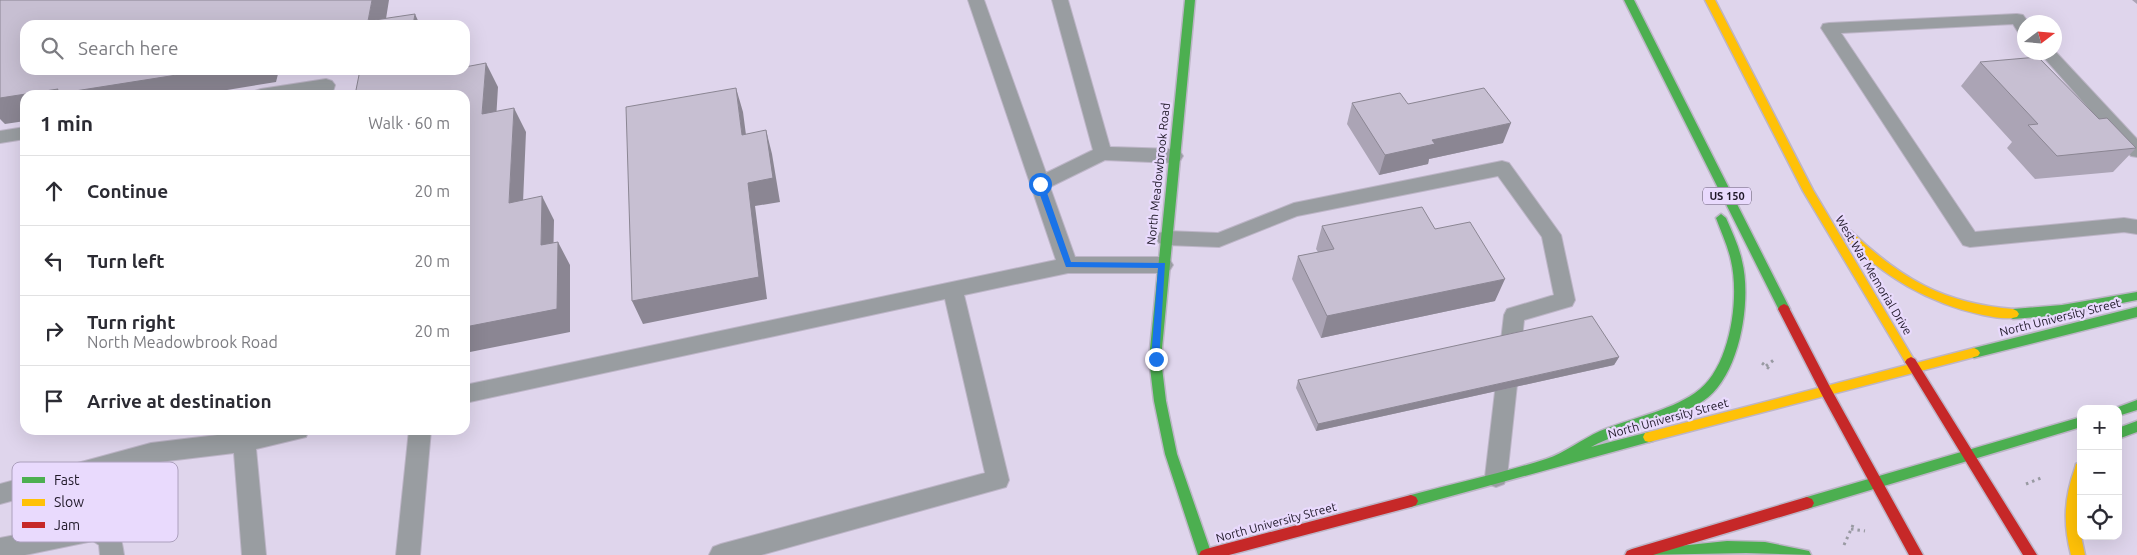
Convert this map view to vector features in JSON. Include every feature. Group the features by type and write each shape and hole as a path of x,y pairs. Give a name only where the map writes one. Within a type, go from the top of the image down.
{"main road":[{"name":"North Meadowbrook Road","path":"1190,0 1163,265 1156,359 1160,401 1171,454 1206,555"},
{"path":"1629,0 1658,78 1685,139"},
{"name":"US 150","path":"1629,0 1826,391 1916,555"},
{"name":"West War Memorial Drive","path":"1710,0 1808,191 1914,369 2030,555"},
{"path":"1808,191 1874,262 1908,285 1955,306 2000,313 2028,314 2137,296"},
{"path":"1552,462 1601,436 1670,411 1701,396 1709,391 1720,376 1735,333 1739,302 1739,277 1733,246 1716,208"},
{"name":"North University Street","path":"1206,555 1552,462 2137,312"},
{"path":"2122,410 2137,405"},
{"path":"1632,555 2077,423"},
{"path":"2122,432 2137,426"},
{"path":"2077,480 2069,516 2070,529 2078,555"},
{"path":"1650,555 1730,545 1777,548 1804,555"}],"lane":[{"path":"976,0 1068,265"},
{"path":"1060,0 1103,153"},
{"path":"2017,20 1829,28 1970,240 2124,225 2137,227"},
{"path":"2054,60 2137,151"},
{"path":"291,90 326,84 324,90"},
{"path":"0,137 20,134"},
{"path":"1040,184 1103,153 1174,156"},
{"path":"1166,238 1219,240 1294,210 1502,168 1551,235 1565,300 1514,314 1496,477"},
{"path":"470,393 1068,265 1163,265"},
{"path":"721,555 998,480 953,290"},
{"path":"408,555 420,435"},
{"path":"118,462 151,453 245,436 254,555"},
{"path":"0,549 35,542"},
{"path":"110,542 112,555"}],"path":[{"path":"1766,366 1778,357"},
{"path":"1758,360 1776,375"},
{"path":"2024,485 2044,477"}],"building":[{"path":"0,0 372,0 368,20 20,20 20,75 177,75 81,90 20,90 20,95 0,98"},
{"path":"415,14 414,20 375,20"},
{"path":"2017,59 2041,60 2099,119 2107,118 2136,148 2057,156 2028,125 2038,124 1980,62"},
{"path":"486,63 482,114 514,108 509,203 542,196 541,245 558,242 557,309 470,326 470,90 356,90 359,75 470,75 470,66"},
{"path":"736,88 742,135 766,130 773,178 748,183 759,277 632,301 626,107"},
{"path":"1484,88 1511,123 1432,140 1435,144 1385,155 1352,103 1400,93 1408,104"},
{"path":"1422,207 1435,229 1470,222 1505,279 1327,316 1298,256 1334,249 1322,226"},
{"path":"1592,316 1619,357 1318,424 1298,380"}],"traffic: fast":[{"path":"1190,0 1155,359 1160,401 1171,454 1205,555"},
{"path":"1629,0 1784,309"},
{"path":"1552,463 1602,436 1690,403 1701,396 1712,385 1722,370 1735,334 1740,294 1737,261 1721,218"},
{"path":"2013,314 2062,310 2137,296"},
{"path":"1974,353 2137,312"},
{"path":"2122,410 2137,405"},
{"path":"1807,503 2077,423"},
{"path":"2122,432 2137,426"},
{"path":"1411,501 1649,437"},
{"path":"1650,555 1727,547 1765,548 1804,555"}],"traffic: slow":[{"path":"1710,0 1808,191 1911,362"},
{"path":"1847,234 1883,266 1922,291 1965,307 2013,314"},
{"path":"1649,437 1974,353"},
{"path":"2077,479 2072,501 2072,522 2078,555"}],"traffic: jam":[{"path":"1784,309 1826,391 1916,555"},
{"path":"1911,362 2030,555"},
{"path":"1206,555 1411,501"},
{"path":"1632,555 1807,503"}],"route":[{"path":"1040,184 1068,265 1163,265 1156,359"}]}
